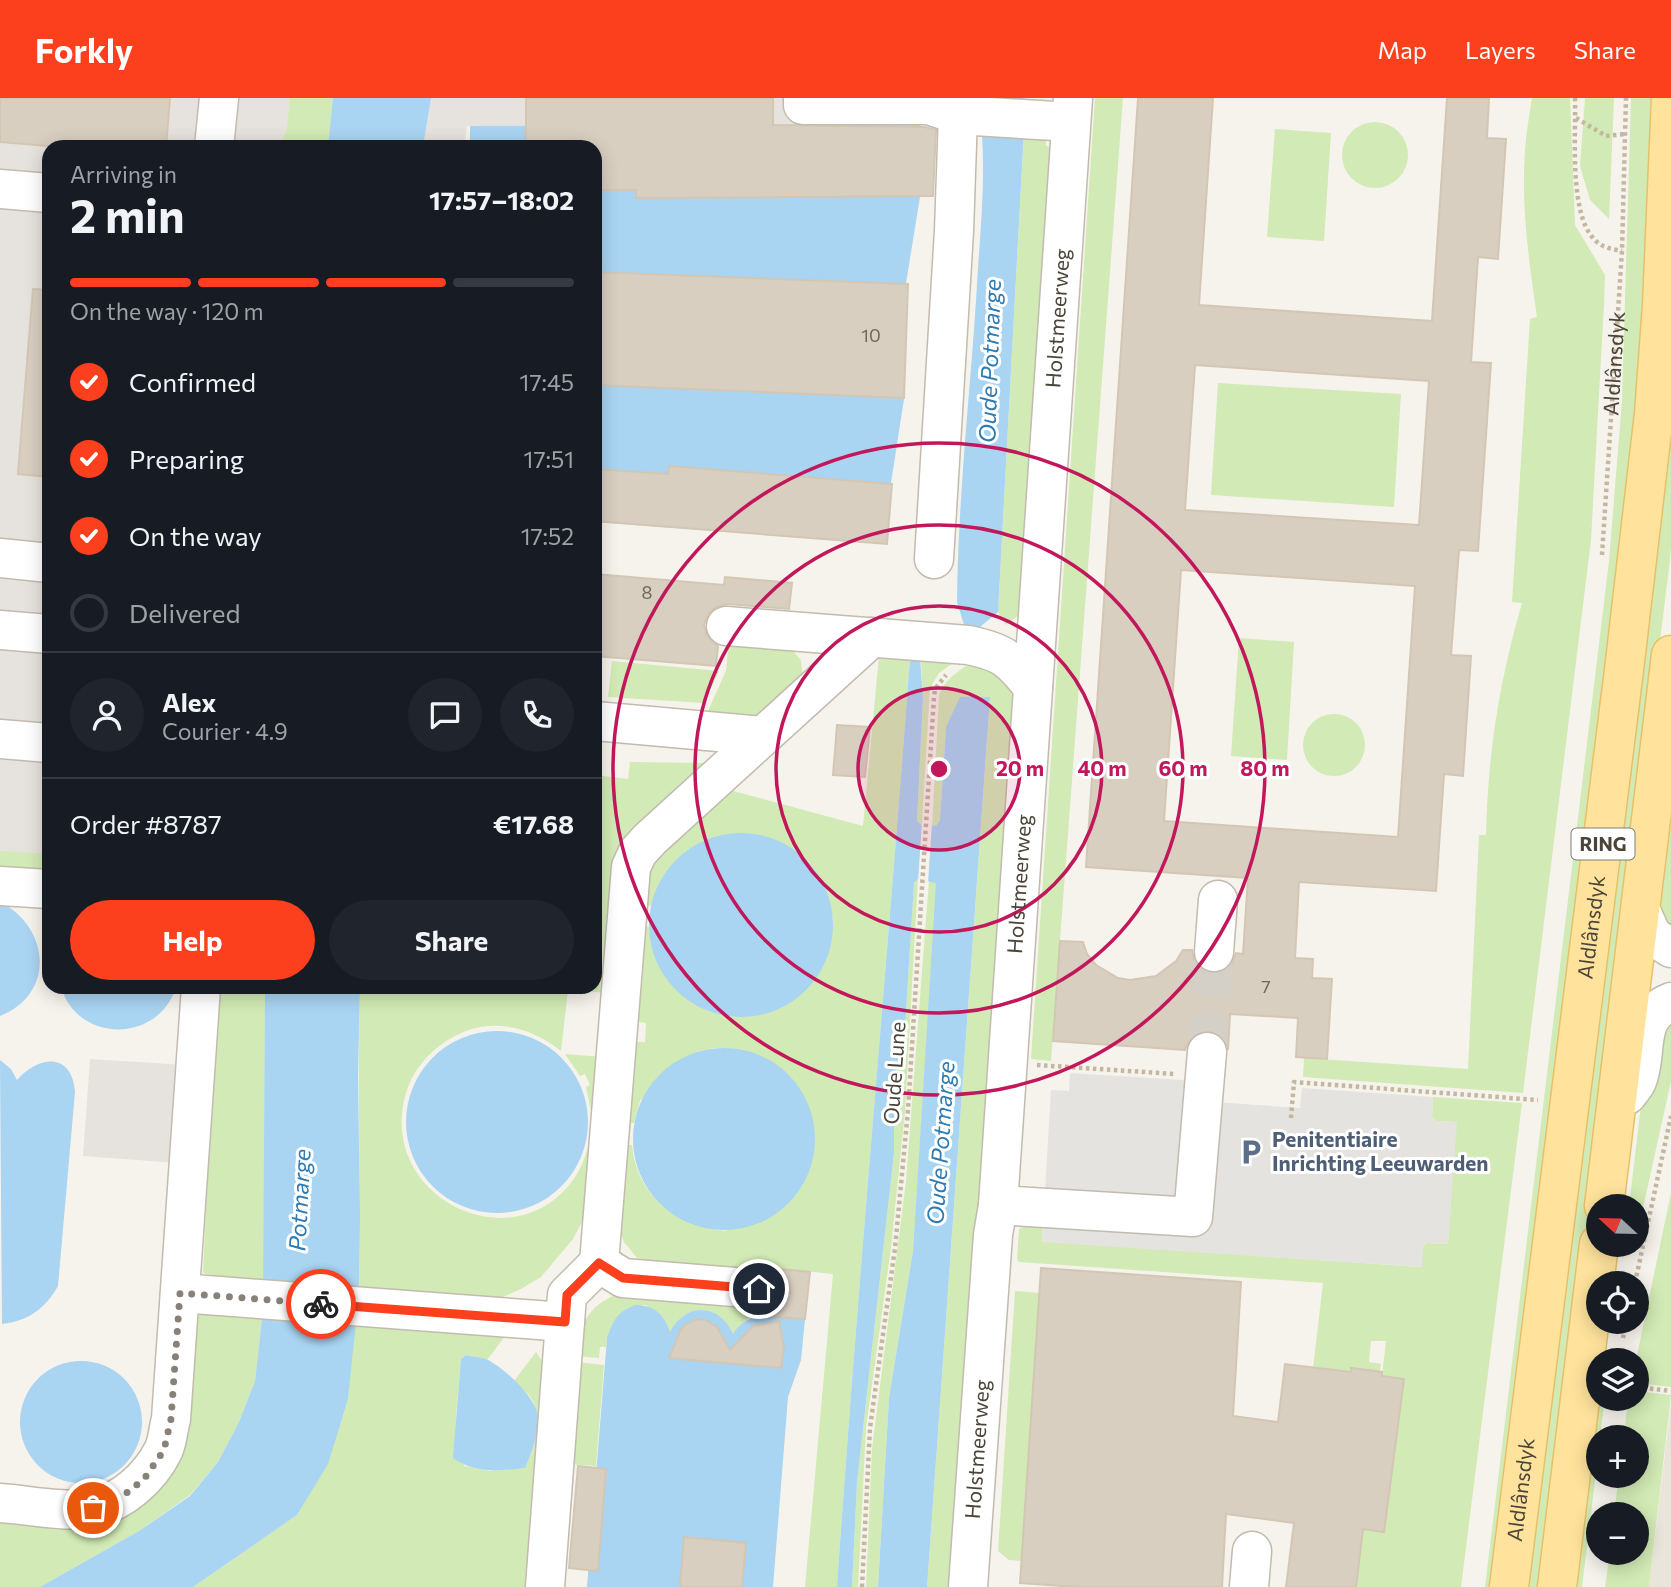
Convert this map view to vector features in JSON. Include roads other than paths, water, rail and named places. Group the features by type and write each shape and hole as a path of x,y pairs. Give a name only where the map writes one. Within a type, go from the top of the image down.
{"main road":[{"name":"Aldlânsdyk","path":"1509,1587 1652,427 1662,304 1671,98"},
{"name":"RING","path":"1605,1194 1671,655"},
{"path":"1557,1587 1597,1257"}],"street":[{"path":"215,140 219,98"},
{"path":"803,98 803,104 929,105 966,116 1060,113"},
{"name":"Holstmeerweg","path":"968,1587 993,1235 998,1205 1033,687 1060,113"},
{"path":"934,559 954,232 966,116"},
{"path":"0,189 42,192"},
{"path":"0,558 42,562"},
{"path":"726,626 983,648 1002,654 1033,687"},
{"path":"0,630 42,633"},
{"path":"545,1587 567,1295 599,1263 631,867 638,852 650,839 872,637"},
{"path":"602,722 763,736"},
{"path":"0,739 42,742"},
{"path":"0,886 42,889"},
{"path":"1214,951 1218,900"},
{"path":"1641,911 1652,936 1671,948"},
{"path":"0,1503 93,1508 119,1499 144,1479 164,1450 171,1419 201,994"},
{"path":"1614,1114 1637,1081 1649,1021 1657,1010 1671,1002"},
{"path":"998,1205 1193,1217 1206,1064"},
{"path":"599,1263 623,1278 759,1289"},
{"path":"180,1293 565,1322"}],"water":[{"path":"333,98 431,98 424,140 329,140"},
{"name":"Oude Potmarge","path":"978,98 1023,98 1024,129 998,612 980,627 964,625 957,602 960,518 982,204 983,162"},
{"path":"920,124 920,197 906,283 904,399 885,544 602,523 602,140 470,140 470,126"},
{"name":"Oude Potmarge","path":"920,658 923,698 917,821 922,825 936,826 940,820 946,727 960,697 990,697 927,1587 878,1587 889,1398 913,1251 936,883 918,879 914,883 905,1027 894,1092 894,1153 857,1482 852,1587 837,1587 910,659"},
{"path":"741,833 776,840 806,860 826,890 833,925 826,960 806,990 776,1010 741,1017 706,1010 676,990 656,960 649,925 656,890 676,860 706,840"},
{"path":"0,902 17,913 29,927 37,943 40,960 38,977 31,992 18,1006 0,1016"},
{"path":"64,994 172,994 167,1005 153,1019 137,1027 100,1027 84,1019 70,1006"},
{"name":"Potmarge","path":"265,994 360,994 359,1293 348,1399 328,1464 297,1515 193,1587 40,1587 139,1531 190,1496 218,1462 239,1422 255,1381 263,1310"},
{"path":"497,1031 515,1032 532,1038 562,1057 581,1087 587,1104 587,1140 581,1157 562,1187 532,1206 515,1212 497,1213 479,1212 462,1206 432,1187 413,1157 407,1140 406,1122 407,1104 413,1087 432,1057 462,1038 479,1032"},
{"path":"724,1048 759,1055 789,1074 808,1104 815,1139 808,1174 789,1204 759,1223 724,1230 689,1223 659,1204 640,1174 633,1139 640,1104 659,1074 689,1055"},
{"path":"0,1060 11,1069 17,1080 44,1062 61,1064 73,1079 75,1092 58,1286 47,1301 28,1317 2,1324"},
{"path":"636,1305 658,1312 670,1332 685,1315 702,1310 720,1316 733,1334 747,1320 756,1317 805,1319 801,1360 788,1397 773,1587 742,1587 744,1563 683,1560 680,1587 587,1587 607,1338 617,1317"},
{"path":"466,1355 486,1359 503,1370 525,1392 536,1408 536,1436 525,1468 479,1469 453,1458 461,1359"},
{"path":"81,1361 104,1366 124,1379 137,1399 142,1422 137,1445 124,1465 104,1478 81,1483 58,1478 38,1465 25,1445 20,1422 25,1399 38,1379 58,1366"}],"tunnel":[{"path":"1207,1052 1214,952"}],"place":[{"name":"Penitentiaire Inrichting Leeuwarden","path":"1251,1152"}]}
